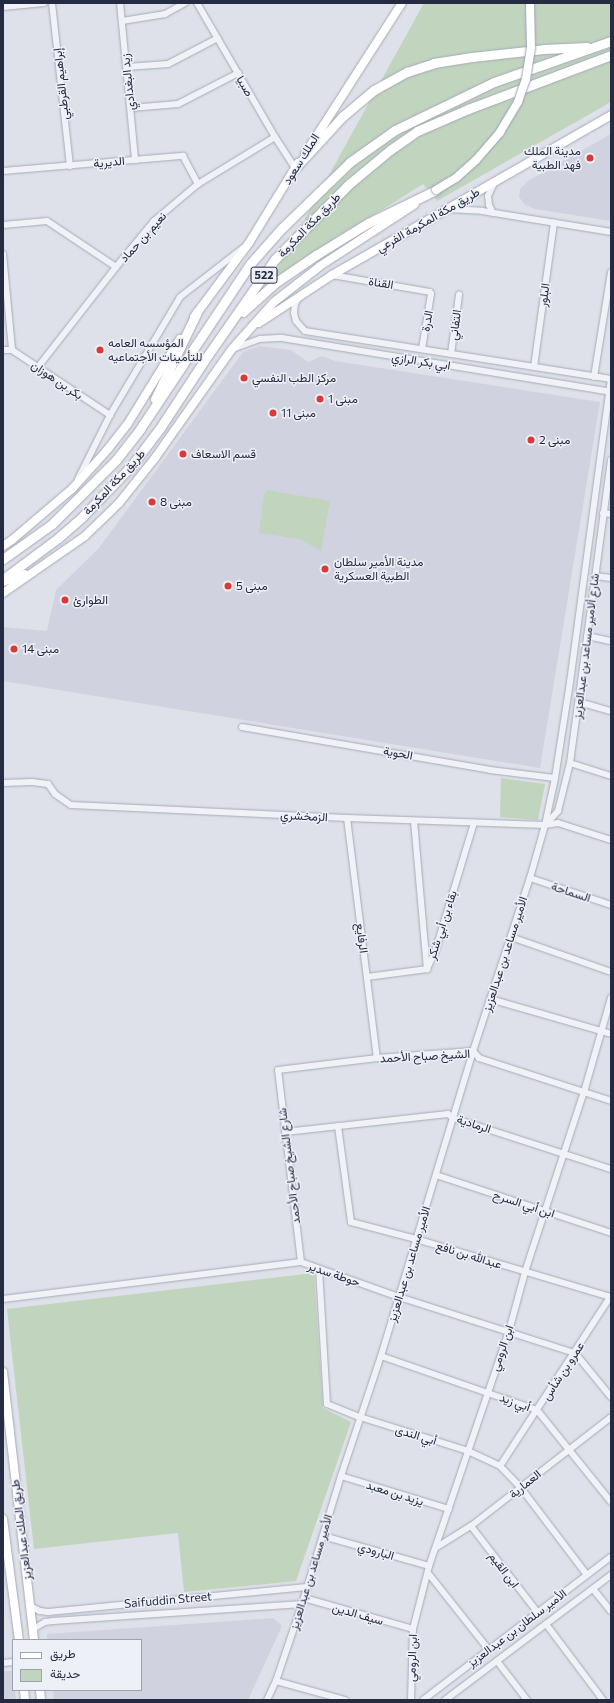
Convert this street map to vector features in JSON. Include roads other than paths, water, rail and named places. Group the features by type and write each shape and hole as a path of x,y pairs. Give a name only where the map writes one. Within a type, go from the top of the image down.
{"highway":[{"name":"طريق مكة المكرمة","path":"3,559 52,524 116,460 140,429 250,264 282,228 350,162 395,130 494,82 611,42"},
{"path":"295,168 343,116 374,90 407,72 434,63 472,57 544,49 599,46"},
{"name":"طريق مكة المكرمة","path":"3,579 58,538 83,516 132,465 160,428 275,259 349,184 390,150 417,132 468,109 611,55"},
{"path":"231,324 275,283 316,255 368,223 436,190"},
{"path":"140,429 197,312"}],"main road":[{"name":"الملك سعود","path":"197,312 249,243 295,168 402,3"},
{"path":"3,593 86,536 119,503 155,458 232,349 274,302 295,284 456,178 476,160 500,132 518,102 526,79 531,48 530,3"},
{"name":"طريق مكة المكرمة الفرعي","path":"249,330 332,275 611,115"},
{"path":"3,546 72,489 127,425 197,312"},
{"path":"3,582 38,570"},
{"name":"طريق الملك عبدالعزيز","path":"3,1372 34,1639"},
{"name":"طريق الملك عبدالعزيز","path":"3,1519 18,1639"}],"street":[{"path":"3,7 44,3"},
{"name":"إبراهيم القرطبي","path":"52,3 70,166"},
{"name":"زيد البغدادي","path":"120,3 136,160"},
{"path":"122,21 165,14 185,3"},
{"name":"صبيا","path":"200,4 275,137 295,168"},
{"path":"126,67 168,64 218,38"},
{"path":"131,108 178,104 238,73"},
{"name":"نعيم بن حماد","path":"38,367 116,266 154,221 198,184 275,137"},
{"name":"الديرية","path":"3,171 183,156 198,184"},
{"path":"493,212 489,205 488,196 490,188 496,181"},
{"path":"447,210 493,212 611,232"},
{"path":"3,225 47,221 116,266"},
{"name":"البلور","path":"534,367 554,222"},
{"path":"72,489 110,415 180,297 249,243"},
{"path":"3,254 12,350 3,350"},
{"path":"594,377 611,272"},
{"name":"القناة","path":"332,275 431,292"},
{"name":"الدرة","path":"422,349 431,292"},
{"name":"التفاني","path":"451,354 459,295"},
{"name":"ابي بكر الرازي","path":"299,297 295,304 294,313 296,321 305,331 611,380"},
{"path":"604,317 611,318"},
{"name":"ابي بكر الرازي","path":"232,349 245,343 260,339 282,338 610,392"},
{"name":"بكر بن هوزان","path":"12,350 110,415"},
{"path":"610,392 611,380"},
{"name":"الأمير مساعد بن عبدالعزيز","path":"267,1700 276,1681 303,1601 341,1476 381,1356 473,1051 511,938 545,825 555,778 610,392"},
{"name":"شارع ألامير مساعد بن عبدالعزيز","path":"545,825 558,811 570,763 611,460"},
{"path":"603,513 611,514"},
{"path":"595,576 611,578"},
{"path":"587,636 611,641"},
{"path":"573,657 578,660 584,658"},
{"path":"579,702 611,711"},
{"name":"الحوية","path":"242,727 490,770 555,778"},
{"path":"570,763 611,776"},
{"name":"الزمخشري","path":"3,783 32,782 48,784 55,794 71,805 414,821 545,825 558,823 611,840"},
{"name":"الرفايع","path":"347,818 377,1058"},
{"path":"414,821 427,969"},
{"name":"بقاء بن أبي شكر","path":"367,977 427,969 435,952 474,823"},
{"name":"السماحة","path":"530,878 611,905"},
{"path":"511,938 611,972"},
{"name":"ابن الرومي","path":"410,1700 412,1630 429,1566 437,1547 487,1392 509,1331 525,1272 584,1092 611,998"},
{"path":"490,999 611,1034"},
{"name":"الشيخ صباح الأحمد","path":"278,1070 377,1058 473,1051 479,1058 611,1101"},
{"name":"شارع الشيخ صباح الأحمد","path":"278,1070 301,1262"},
{"name":"الرمادية","path":"285,1132 448,1114 453,1118 611,1169"},
{"name":"عبدالله بن نافع","path":"338,1126 351,1222 416,1239 611,1296"},
{"name":"ابن أبي السرح","path":"436,1175 611,1233"},
{"name":"حوطة سدير","path":"3,1299 301,1262 399,1297 575,1353"},
{"name":"أبي الندى","path":"319,1269 327,1404 360,1417 468,1451 500,1466 521,1488 587,1575"},
{"name":"عمرو بن شأس","path":"500,1466 611,1296"},
{"path":"575,1353 611,1397"},
{"name":"أبي زيد","path":"381,1356 537,1410 611,1502"},
{"name":"العمارية","path":"437,1547 471,1526 521,1488 569,1448 611,1417"},
{"name":"يزيد بن معبد","path":"341,1476 449,1509"},
{"name":"ابن القيم","path":"471,1526 538,1613"},
{"name":"البارودي","path":"323,1536 429,1566"},
{"name":"الأمير سلطان بن عبدالعزيز","path":"423,1700 611,1557"},
{"path":"428,1573 488,1650"},
{"name":"الأمير سلطان بن عبدالعزيز","path":"445,1700 611,1576"},
{"name":"Saifuddin Street","path":"30,1606 40,1612 48,1612 307,1587"},
{"path":"593,1589 611,1611"},
{"name":"Saifuddin Street","path":"33,1629 46,1622 54,1620 303,1601"},
{"name":"سيف الدين","path":"303,1601 412,1630"},
{"path":"546,1624 603,1700"},
{"path":"497,1661 527,1700"},
{"path":"276,1681 345,1700"}],"place":[{"name":"مدينة الملك فهد الطبية","path":"590,158"},
{"name":"المؤسسه العامه للتأمينات الأجتماعيه","path":"100,350"},
{"name":"مركز الطب النفسي","path":"244,378"},
{"name":"مبنى 1","path":"320,399"},
{"name":"مبنى 11","path":"273,413"},
{"name":"مبنى 2","path":"531,440"},
{"name":"قسم الاسعاف","path":"183,454"},
{"name":"مبنى 8","path":"152,502"},
{"name":"مدينة الأمير سلطان الطبية العسكرية","path":"325,569"},
{"name":"مبنى 5","path":"228,586"},
{"name":"الطوارئ","path":"65,600"},
{"name":"مبنى 14","path":"14,649"}]}
